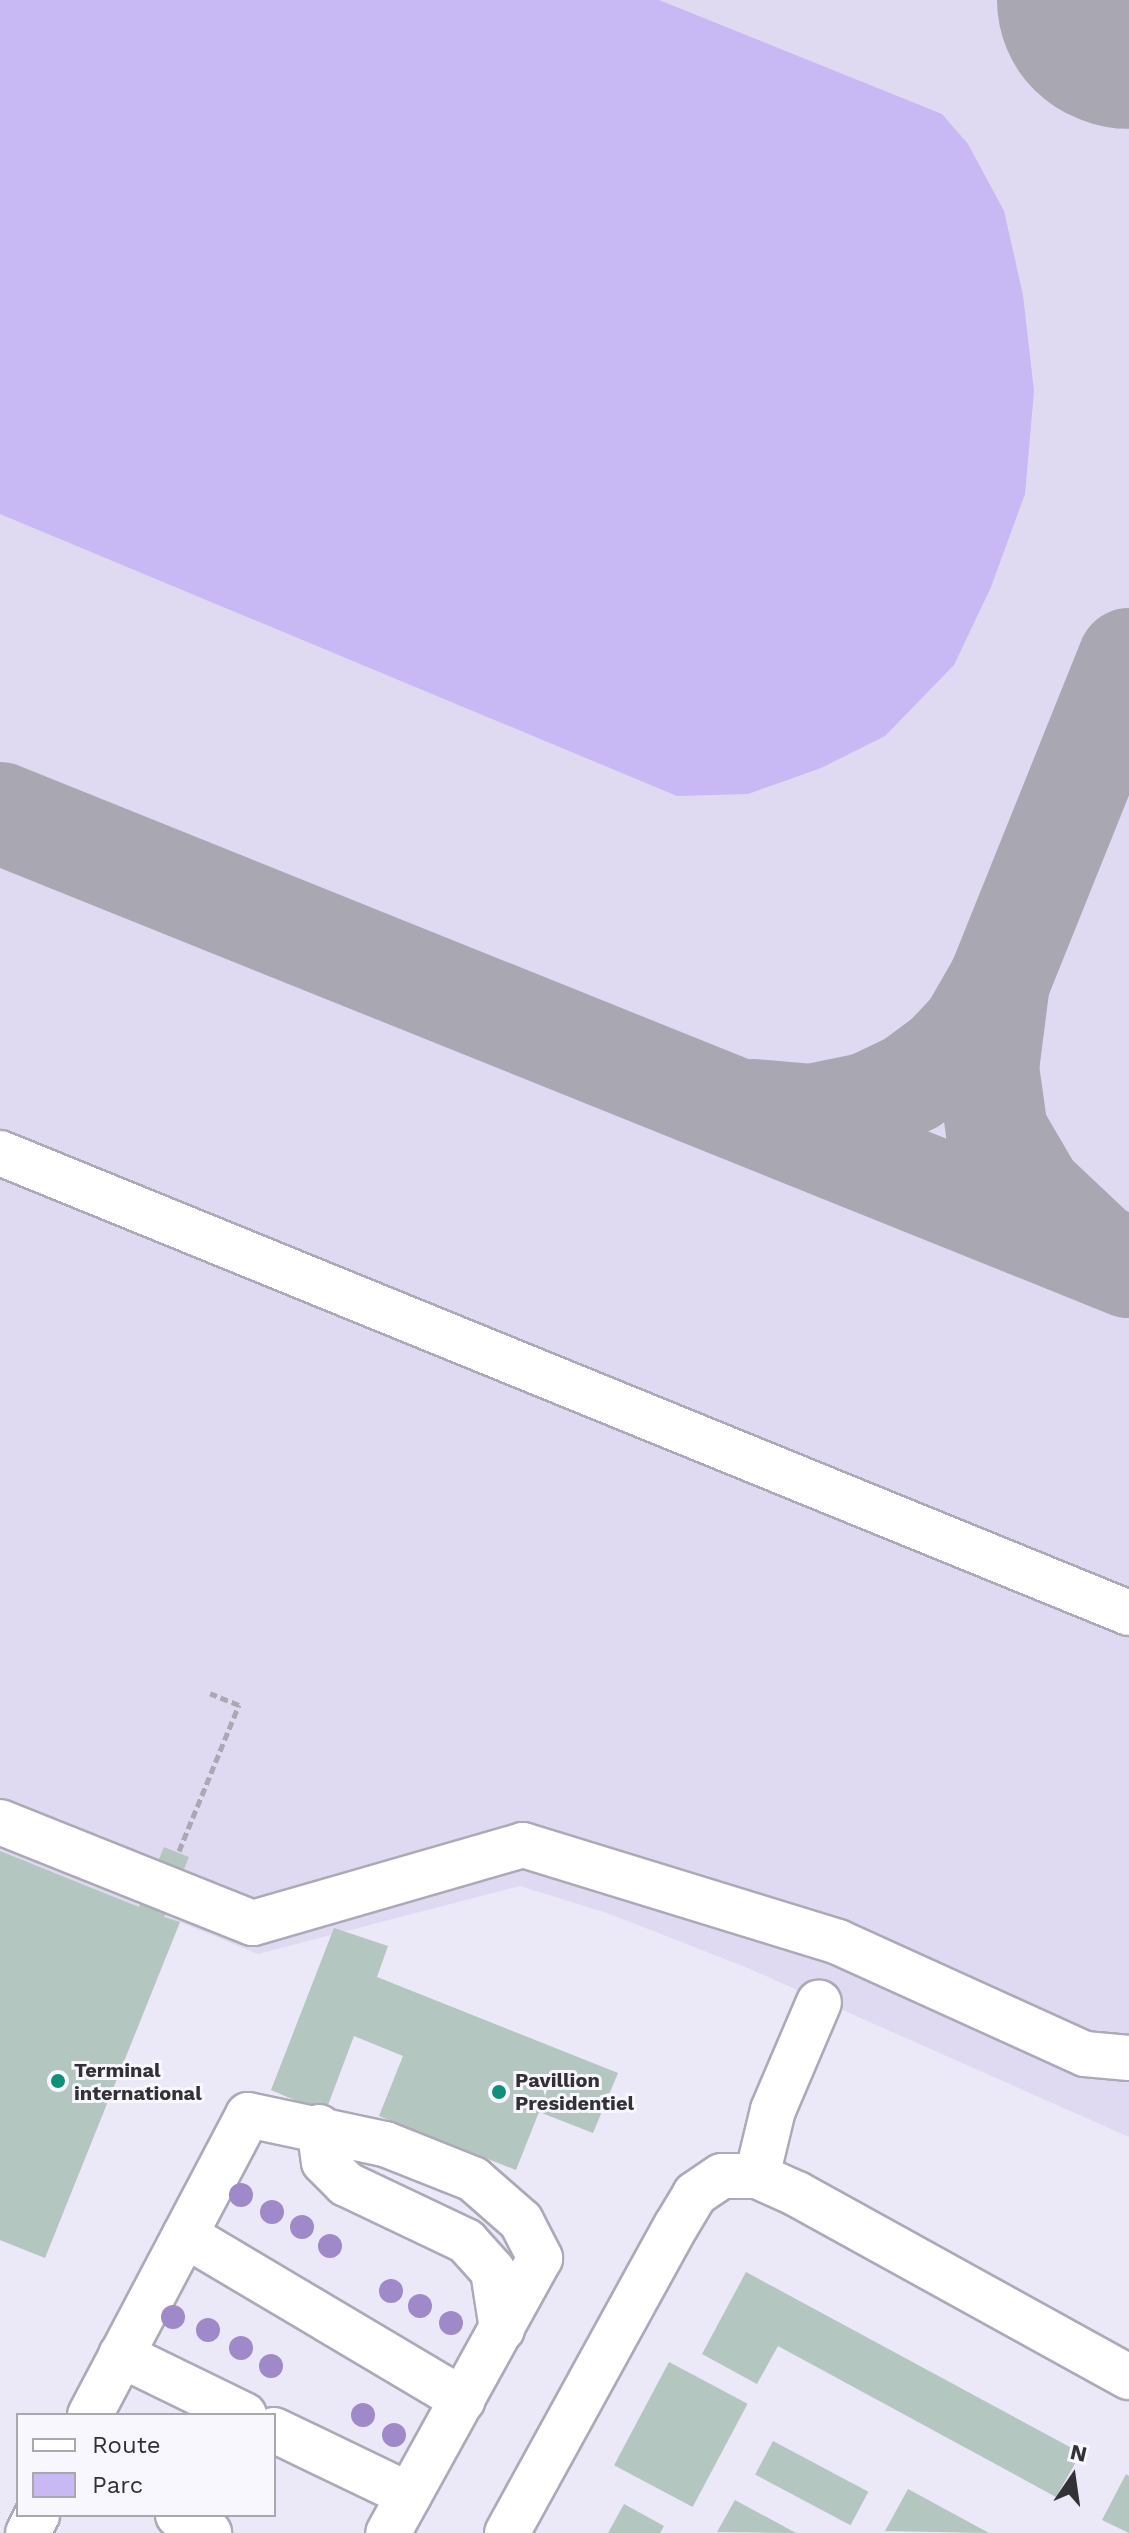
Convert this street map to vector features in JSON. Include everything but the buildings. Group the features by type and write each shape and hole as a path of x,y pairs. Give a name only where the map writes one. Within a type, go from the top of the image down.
{"street":[{"path":"0,1153 1129,1613"},
{"path":"0,1822 253,1923 523,1845 836,1952 1085,2054 1129,2058"},
{"path":"757,2176 773,2110 819,2002"},
{"path":"91,2413 248,2115 319,2127 385,2144 473,2179 521,2221 540,2258 388,2533"},
{"path":"319,2127 324,2162 346,2184 466,2241 493,2271 502,2329"},
{"path":"507,2533 695,2194 722,2176 757,2176 1129,2377"},
{"path":"185,2235 463,2400"},
{"path":"121,2355 240,2413"},
{"path":"276,2431 409,2495"},
{"path":"181,2517 209,2533"}],"path":[{"path":"178,1852 239,1705 210,1693"}],"shaded area":[{"path":"0,0 1129,0 1129,2137 750,1969 610,1914 520,1886 258,1954 180,1922 45,2258 0,2240"}],"green space":[{"path":"0,0 659,0 942,114 968,144 1004,211 1023,295 1034,391 1025,494 991,587 954,665 885,736 821,768 748,794 677,796 0,514"}],"taxiway":[{"path":"1119,0 1129,6"},
{"path":"754,1110 812,1115 869,1103 911,1083 946,1057 972,1029 999,982 1129,659"},
{"path":"0,813 1129,1267"},
{"path":"999,982 988,1068 997,1132 1032,1192 1088,1245"}],"runway":[{"path":"1124,0 1129,2"}],"place":[{"name":"Terminal international","path":"58,2081"},
{"name":"Pavillion Presidentiel","path":"499,2092"}]}
